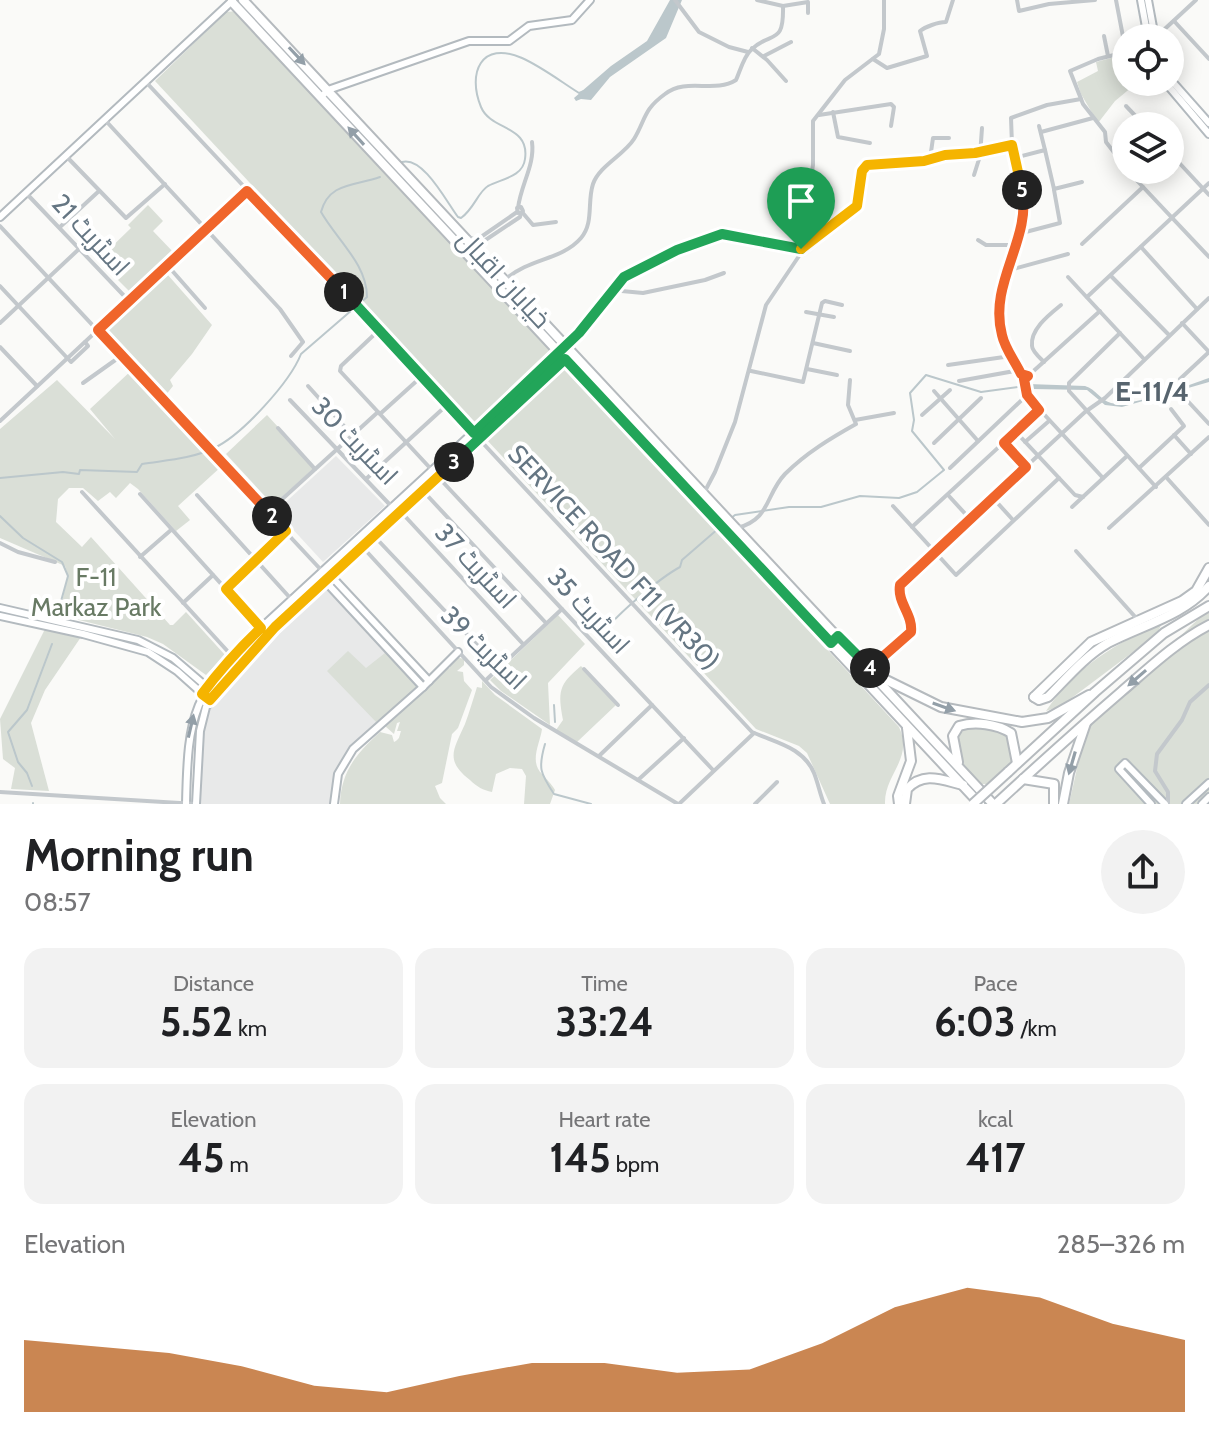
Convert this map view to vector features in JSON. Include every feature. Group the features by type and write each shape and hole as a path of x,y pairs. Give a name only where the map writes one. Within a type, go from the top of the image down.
{"main road":[{"name":"خیابان اقبال","path":"243,0 424,194 448,227 477,251 562,356 600,390 700,497 724,530 834,639 871,671 995,804"},
{"name":"خیابان اقبال","path":"232,1 501,283 570,348 600,390"},
{"name":"خیابان اقبال","path":"700,497 737,528 907,725 980,804"},
{"path":"1209,568 1192,594 1091,642 1034,697 1039,700 1048,697 1104,646 1182,609 1209,586"},
{"path":"973,804 1164,633 1209,606"},
{"path":"995,804 1149,668 1209,625"},
{"path":"871,671 941,707 1022,722 1048,718 1095,692"},
{"path":"1063,804 1069,773 1086,722"},
{"path":"959,766 953,736 959,726 967,723 1011,733 1017,763"},
{"path":"899,804 898,796 911,761 907,725"},
{"path":"905,804 907,789 922,778 931,777 964,786"},
{"path":"1020,782 1054,784 1054,804"}],"street":[{"path":"321,97 328,90 469,41 509,41 529,26 568,22 578,16 590,0"},
{"path":"675,0 692,25 703,34 764,56 786,81"},
{"path":"757,0 783,6 808,2 808,13"},
{"path":"700,497 729,439 766,305 795,265 801,249 813,165 811,126 845,80 879,54 883,40 884,0"},
{"path":"873,59 887,68 927,56 920,31 946,22 953,0"},
{"path":"1017,0 1019,11 1056,1 1095,0"},
{"path":"1116,0 1121,24"},
{"path":"1141,0 1145,24"},
{"path":"1148,0 1152,24"},
{"path":"1171,24 1196,0"},
{"path":"0,217 232,1"},
{"path":"501,283 522,266 563,251 583,235 588,224 594,181 633,140 645,113 677,86 713,87 736,80 750,50 779,34 783,24 783,6"},
{"path":"1174,21 1209,59"},
{"path":"1104,36 1108,56"},
{"path":"764,56 791,42"},
{"path":"1112,55 1070,71 1081,99 1105,132 1106,142 1112,150"},
{"name":"SERVICE ROAD F11 (VR30)","path":"145,81 754,733 792,749 806,759 824,804"},
{"path":"1179,96 1209,134"},
{"path":"1182,96 1209,123"},
{"path":"1028,376 1023,375 1011,356 1002,337 999,319 1006,271 1024,206 1012,145 1013,117 1047,105 1081,99"},
{"path":"817,115 891,104 894,107 891,126"},
{"path":"1126,106 1132,112"},
{"path":"833,112 838,137 870,143"},
{"path":"1018,234 1060,223 1040,129 1093,118"},
{"path":"105,120 280,309 303,342 291,356"},
{"path":"974,175 981,152 982,128"},
{"path":"930,159 933,138 949,138"},
{"path":"477,251 481,243 520,217 521,190 531,166 532,142"},
{"path":"186,804 187,744 204,691 232,656 393,508 436,474 562,356 624,277 677,250 722,234 801,249 857,206 862,171 867,165 981,152 1012,145"},
{"path":"1014,158 1045,150"},
{"path":"66,156 126,218 165,184"},
{"path":"1184,168 1209,195"},
{"path":"1054,189 1082,182"},
{"path":"1087,297 1209,183"},
{"path":"1140,184 1209,257"},
{"path":"1082,244 1143,187"},
{"path":"59,227 99,191"},
{"path":"0,421 247,191"},
{"name":"اسٹریٹ 21","path":"26,193 129,301"},
{"path":"520,211 533,225 556,222"},
{"path":"465,238 478,239 520,211"},
{"path":"0,226 324,572"},
{"path":"978,240 986,245 1014,245"},
{"path":"1141,247 1197,309"},
{"path":"0,323 79,249"},
{"path":"1006,271 1068,254"},
{"path":"168,266 205,308"},
{"path":"611,290 643,293 724,273"},
{"path":"1111,276 1169,335"},
{"path":"1068,277 1144,359"},
{"path":"0,286 68,358"},
{"path":"871,671 911,632 911,621 901,600 900,585 1085,412 1105,398 1209,298"},
{"path":"750,371 803,382 823,301 842,305"},
{"path":"1044,362 1032,348 1032,343 1040,324 1061,305"},
{"path":"1100,311 1024,379 1027,395 1103,478"},
{"path":"806,312 834,317"},
{"path":"1180,379 1209,353 1182,323"},
{"name":"اسٹریٹ 35","path":"378,331 342,365 341,373 713,770"},
{"path":"1120,333 1069,383 1069,391 1156,487"},
{"path":"813,343 850,351"},
{"path":"0,347 37,386"},
{"path":"83,383 121,356"},
{"path":"948,365 1011,356"},
{"path":"807,369 837,375"},
{"path":"959,381 1020,370"},
{"path":"268,512 421,377"},
{"path":"737,528 751,524 767,508 785,475 819,445 856,424 848,405 850,380"},
{"path":"308,386 353,436"},
{"path":"922,415 950,390"},
{"path":"934,391 978,441"},
{"path":"950,468 1027,395"},
{"path":"1183,396 1209,424"},
{"path":"934,443 981,398"},
{"name":"اسٹریٹ 30","path":"290,400 393,508"},
{"path":"366,479 448,404"},
{"path":"1139,468 1185,425 1171,409"},
{"path":"912,527 1039,410"},
{"path":"855,420 894,413"},
{"path":"1025,442 1049,421"},
{"path":"278,428 315,469"},
{"path":"1016,432 1076,496 1083,497"},
{"path":"1174,435 1191,454"},
{"path":"1109,528 1209,437"},
{"path":"1004,443 1026,467"},
{"path":"1072,507 1127,456"},
{"path":"0,792 196,804 198,741 212,697 275,627 402,513 424,492 436,474"},
{"path":"1166,477 1209,525"},
{"path":"893,506 958,575 1059,478"},
{"path":"82,492 232,656"},
{"path":"424,492 546,623"},
{"path":"140,494 261,628"},
{"path":"197,495 292,600"},
{"path":"948,495 970,519"},
{"path":"993,498 1013,520"},
{"name":"اسٹریٹ 37","path":"402,513 523,644"},
{"path":"140,557 171,530"},
{"path":"226,589 286,531"},
{"path":"375,537 499,668"},
{"name":"اسٹریٹ 39","path":"357,541 486,680 534,718 679,804"},
{"path":"0,543 18,552 55,562"},
{"path":"1076,551 1138,620"},
{"path":"183,603 213,575"},
{"path":"329,579 426,684"},
{"path":"0,608 138,640 173,658 204,691"},
{"path":"486,680 562,609"},
{"path":"0,616 148,652 212,697"},
{"path":"334,804 338,774 353,749 458,652"},
{"path":"584,669 618,705"},
{"path":"1167,804 1168,792 1155,771 1157,754 1182,720 1190,702 1209,685"},
{"path":"598,756 652,705"},
{"path":"679,804 754,733"},
{"path":"638,781 684,738"},
{"path":"1151,804 1119,769 1125,763 1167,804"},
{"path":"755,804 777,782"},
{"path":"1186,804 1209,783"},
{"path":"1202,804 1209,797"}],"shaded area":[{"path":"670,0 682,0 666,38 610,77 591,100 576,101 574,98 611,66 647,41"},
{"path":"1209,378 1209,382 1122,407 1105,405 1087,390 1033,389 1028,384 1085,386 1107,402 1120,404"},
{"path":"336,456 385,506 323,562 276,511"},
{"path":"325,584 420,688 357,749 343,768 337,783 337,804 196,804 198,741 210,700 270,633"}],"green space":[{"path":"237,11 552,351 474,424 155,81 226,12"},
{"path":"1112,58 1112,96 1121,96 1098,123 1077,82 1098,71 1096,62"},
{"path":"148,205 163,221 153,231 175,254 132,294 98,260 131,228 128,225"},
{"path":"167,274 212,325 170,380 173,386 165,396 105,330"},
{"path":"566,367 899,727 903,748 886,793 885,804 830,804 807,753 799,746 756,729 486,439"},
{"name":"F-11 Markaz Park","path":"133,369 223,465 178,506 190,520 176,531 130,483 116,498 110,492 98,501 83,488 69,488 58,499 56,522 82,547 91,537 170,625 186,612 225,655 206,675 163,644 147,637 59,615 68,575 65,566 0,538 0,429 57,380 115,439 90,409"},
{"path":"267,415 315,467 273,505 226,454"},
{"path":"1209,609 1209,804 1069,804 1087,724"},
{"path":"558,615 585,644 548,683 550,725 490,680"},
{"path":"1162,623 1157,634 1061,706 1046,711 1083,669 1129,639"},
{"path":"45,629 83,634 45,690 31,723 49,791 11,789 15,768 3,759 0,719"},
{"path":"348,651 366,668 385,653 418,688 378,724 327,671"},
{"path":"456,657 464,659 464,665 457,671 463,672 464,681 472,690 458,728 452,734 442,783 435,786 446,804 340,804 347,772 364,747 380,732 392,735 394,742 397,740 401,731 397,731 400,722 394,734 385,726 443,669 450,668 449,664"},
{"path":"581,666 616,705 577,742 556,730 563,720 560,702 564,684"},
{"path":"482,681 495,695 542,729 536,764 555,790 550,804 524,804 526,776 522,769 510,768 496,774 492,792 475,785 457,766 455,747 477,687 482,688"},
{"path":"967,726 1008,734 1012,763 992,784 982,784 961,761 957,746 958,730"}],"waterway":[{"path":"402,162 410,162 426,173 461,218 488,186 516,174 525,159 522,140 486,115 481,107 476,82 481,63 496,53 508,54 537,66 579,93 584,91"},
{"path":"0,478 63,472 79,474 80,470 137,472 142,464 205,452 238,432 276,393 301,354 367,297 366,285 357,263 321,212 330,195 337,190 380,177"},
{"path":"730,519 735,515 789,507 821,507 860,496 899,498 917,492 944,470 912,431 914,420 910,393 926,375 981,392 1025,386"},
{"path":"0,516 23,538 62,562 68,576 58,612"},
{"path":"604,632 640,596 680,567 682,560 719,528"},
{"path":"32,786 18,762 8,732 27,710 52,644"},
{"path":"554,705 555,722"},
{"path":"545,744 542,770 554,794 591,804"}],"district":[{"name":"E-11/4","path":"1152,391"}],"route":[{"path":"1012,145 1024,206 1001,290 1000,328 1004,343 1021,374 1028,376 1024,379 1027,395 1039,410 1004,443 1026,467 900,585 899,592 911,621 911,632 869,669 838,636 831,643 565,359 402,513 275,627 210,700 202,694 232,656 261,628 226,589 286,531 98,330 247,191 474,433 560,353 624,277 677,250 722,234 801,249 857,206 862,171 867,165 924,161 1012,145"}]}
